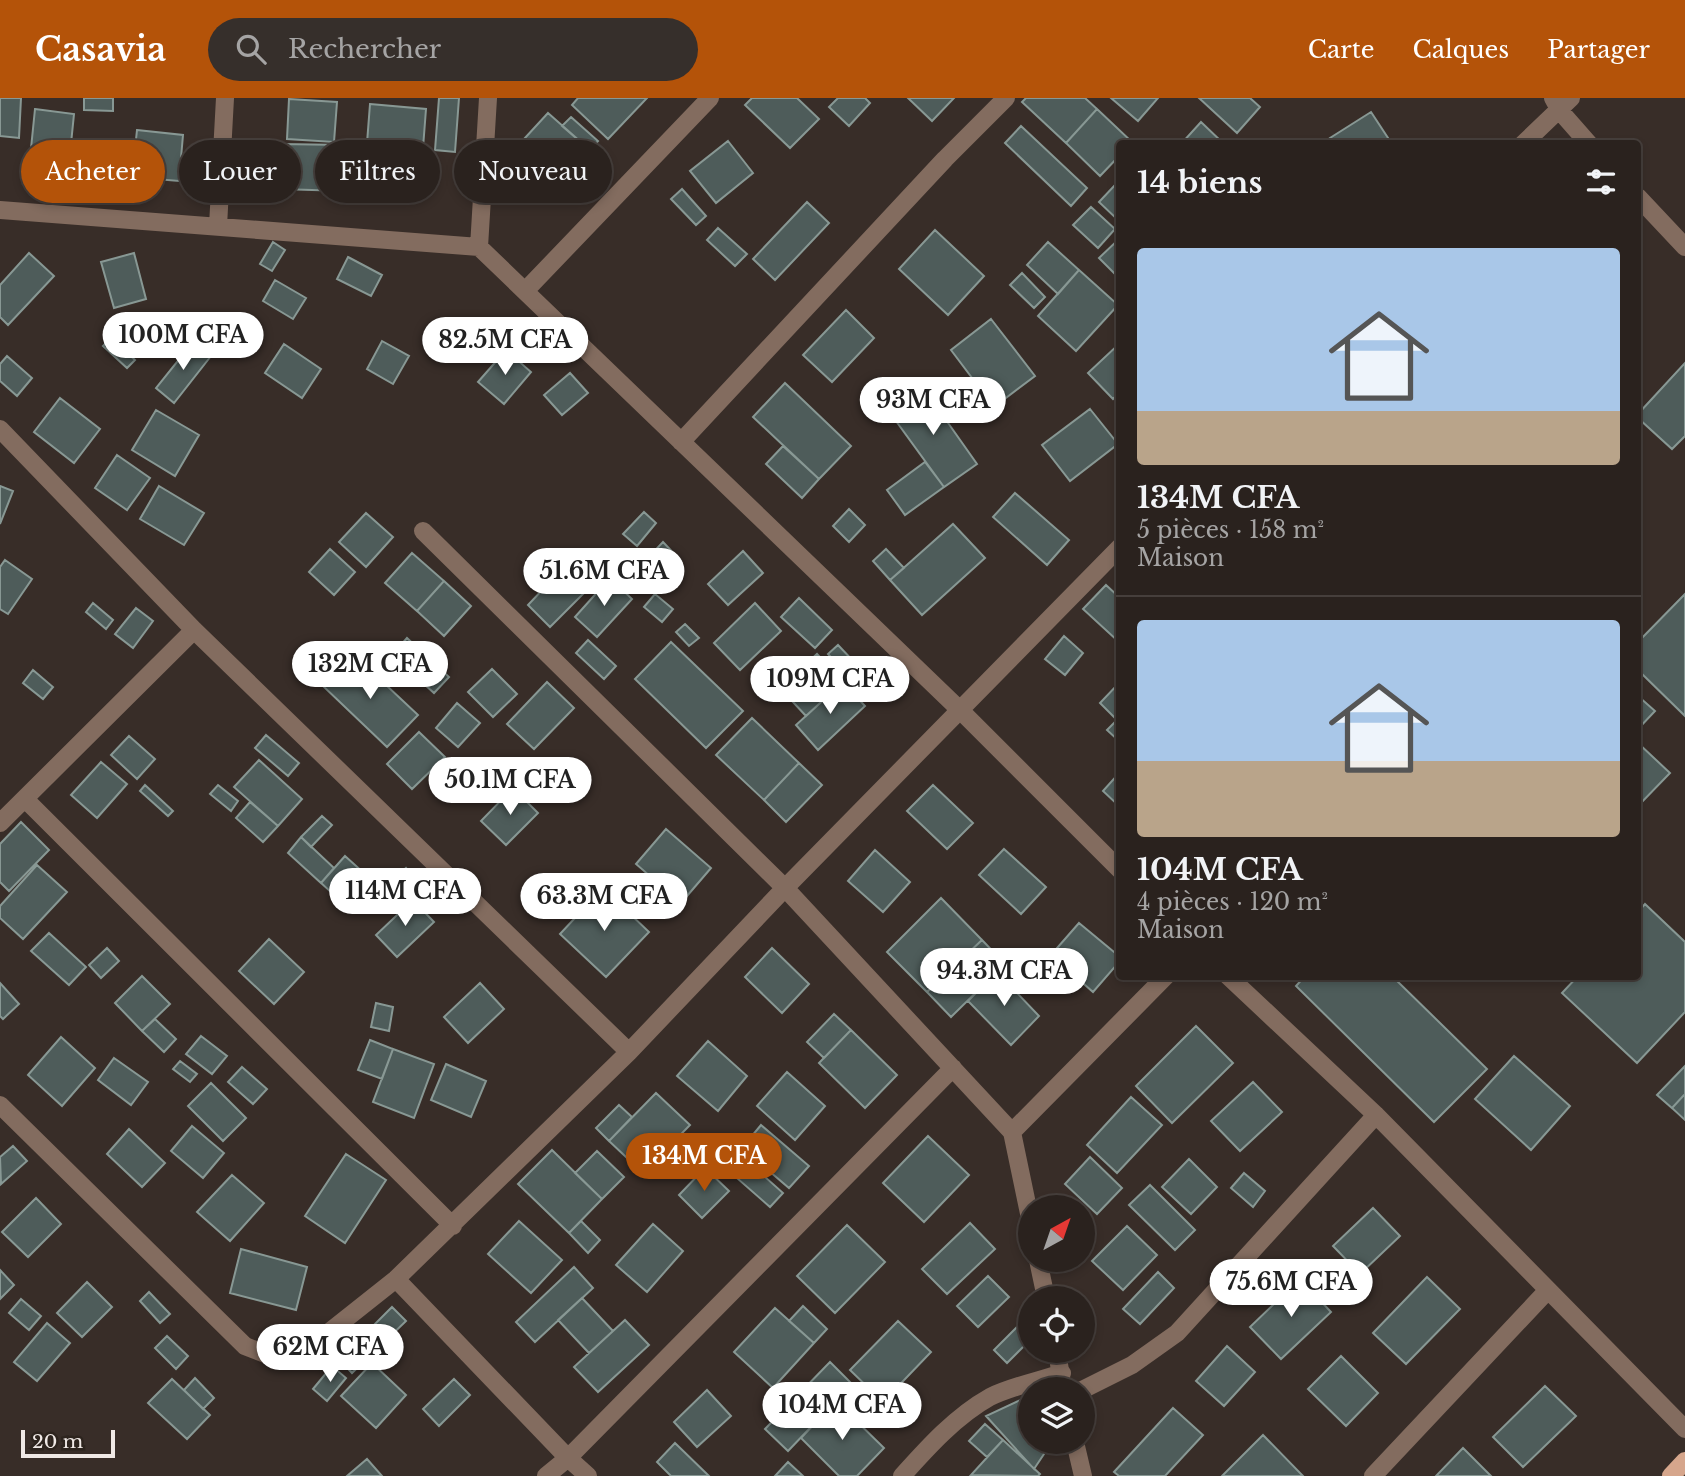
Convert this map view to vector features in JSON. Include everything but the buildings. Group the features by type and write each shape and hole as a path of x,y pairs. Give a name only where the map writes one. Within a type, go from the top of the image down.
{"main road":[{"path":"1671,1476 1685,1461"}],"street":[{"path":"218,226 225,98"},
{"path":"479,247 488,98"},
{"path":"525,291 710,98"},
{"path":"681,442 945,159 1006,98"},
{"path":"1527,140 1561,102 1586,140"},
{"path":"1641,200 1685,247"},
{"path":"0,210 479,247 961,711 1116,866"},
{"path":"0,429 194,630 629,1052"},
{"path":"423,531 785,888 1012,1132 1025,1195"},
{"path":"0,1105 245,1346 268,1354 285,1356 309,1349 396,1279 629,1052 785,888 1116,551"},
{"path":"0,823 194,630"},
{"path":"25,799 453,1226"},
{"path":"1012,1132 1162,980"},
{"path":"1232,980 1376,1115 1685,1429"},
{"path":"546,1476 568,1458 953,1068"},
{"path":"1095,1384 1132,1365 1177,1333 1376,1115"},
{"path":"396,1279 588,1476"},
{"path":"1373,1476 1548,1290"},
{"path":"902,1476 922,1453 965,1413 993,1396 1018,1391"},
{"path":"1078,1454 1083,1476"}]}
